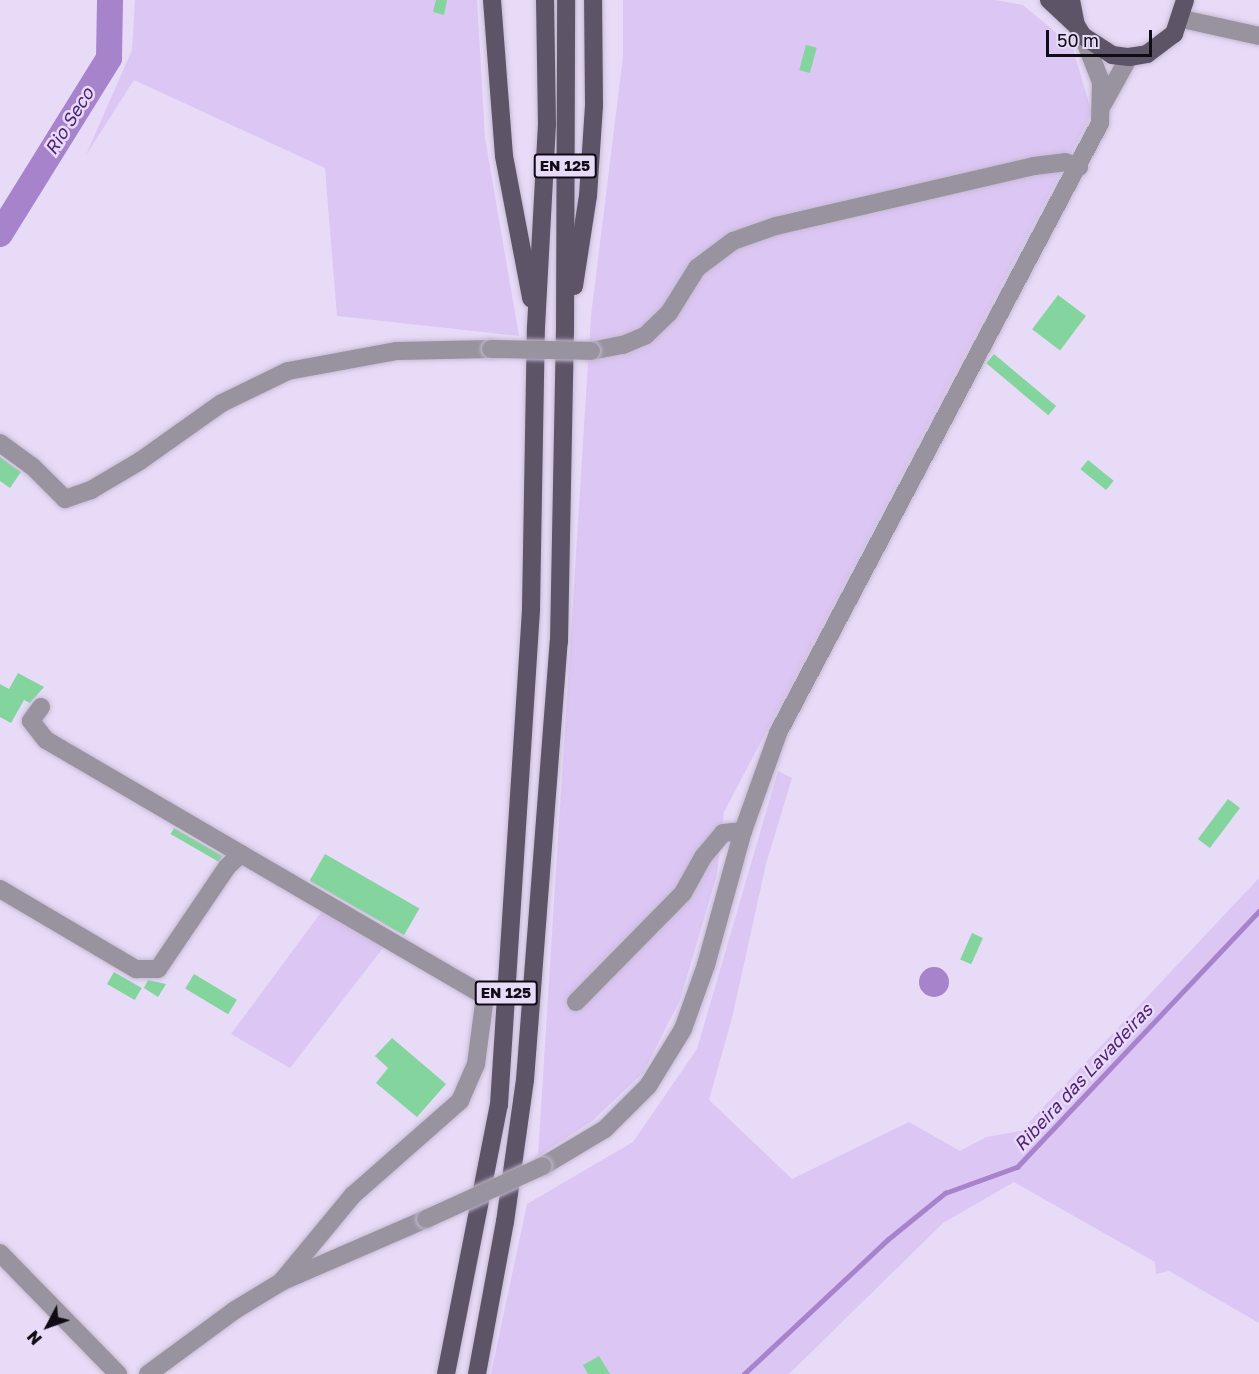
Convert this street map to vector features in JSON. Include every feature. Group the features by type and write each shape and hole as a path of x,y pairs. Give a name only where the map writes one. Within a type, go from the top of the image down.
{"main road":[{"path":"492,0 504,156 537,327"},
{"name":"EN 125","path":"446,1374 499,1105 531,608 537,327 547,125 545,0"},
{"name":"EN 125","path":"477,1374 505,1222 525,1080 559,641 565,332 566,0"},
{"path":"565,332 588,196 594,105 593,0"},
{"path":"1049,0 1080,31 1112,55 1130,57 1162,46 1182,18 1185,0"},
{"path":"1071,0 1080,31"}],"street":[{"path":"1182,18 1259,36"},
{"path":"147,1374 235,1310 281,1282 543,1166 605,1129 648,1086 682,1029 706,965 743,831 778,732 1079,167 1100,123 1103,104 1101,82 1080,31"},
{"path":"1103,104 1130,57"},
{"path":"0,444 32,466 65,499 91,490 140,461 222,403 288,371 397,351 491,349 591,351 623,345 646,335 669,313 697,268 732,241 776,226 1034,166 1065,162 1079,167"},
{"path":"41,707 31,721 45,740 485,996 476,1064 460,1101 353,1195 324,1228 300,1264 281,1282"},
{"path":"576,1002 683,893 723,833 743,831"},
{"path":"0,889 136,969 158,969 227,867 241,854"},
{"path":"324,1228 325,1262"},
{"path":"0,1253 118,1374"}],"shaded area":[{"path":"135,0 477,0 485,138 519,336 337,316 325,168 134,80 86,155 132,50"},
{"path":"623,0 995,0 1023,5 1072,46 1092,113 724,812 717,875 680,1000 643,1073 591,1122 538,1156 591,316 623,57"},
{"path":"778,771 792,778 766,864 732,1018 709,1100 792,1179 909,1122 960,1151 986,1137 1021,1131 1259,878 1259,1323 1169,1271 1156,1274 1155,1262 1014,1182 943,1223 789,1374 491,1374 527,1204 633,1142 697,1049"},
{"path":"322,911 386,944 290,1068 231,1034"},
{"path":"934,967 940,968 948,976 948,988 940,996 934,997 928,996 920,988 919,982 920,976 928,968"}],"building":[{"path":"436,0 447,0 444,15 433,12"},
{"path":"806,45 817,48 810,73 799,70"},
{"path":"1058,295 1086,316 1060,350 1032,329"},
{"path":"994,354 1056,406 1048,415 986,363"},
{"path":"0,457 21,472 10,488 0,481"},
{"path":"1088,460 1114,481 1106,490 1080,469"},
{"path":"18,673 44,687 30,703 24,700 11,723 0,717 0,684 9,689"},
{"path":"1228,799 1240,808 1210,848 1198,839"},
{"path":"174,828 222,856 219,862 170,834"},
{"path":"325,854 419,908 404,935 310,881"},
{"path":"972,933 983,938 971,964 960,959"},
{"path":"114,972 142,988 135,1000 107,984"},
{"path":"194,974 237,1000 228,1014 185,989"},
{"path":"148,980 166,984 158,997 144,988"},
{"path":"392,1038 446,1084 417,1117 376,1083 388,1068 375,1056"},
{"path":"599,1356 610,1374 588,1374 583,1365"}],"waterway":[{"name":"Rio Seco","path":"0,234 109,58 110,0"},
{"name":"Ribeira das Lavadeiras","path":"744,1374 887,1240 945,1193 1017,1167 1259,911"}]}
